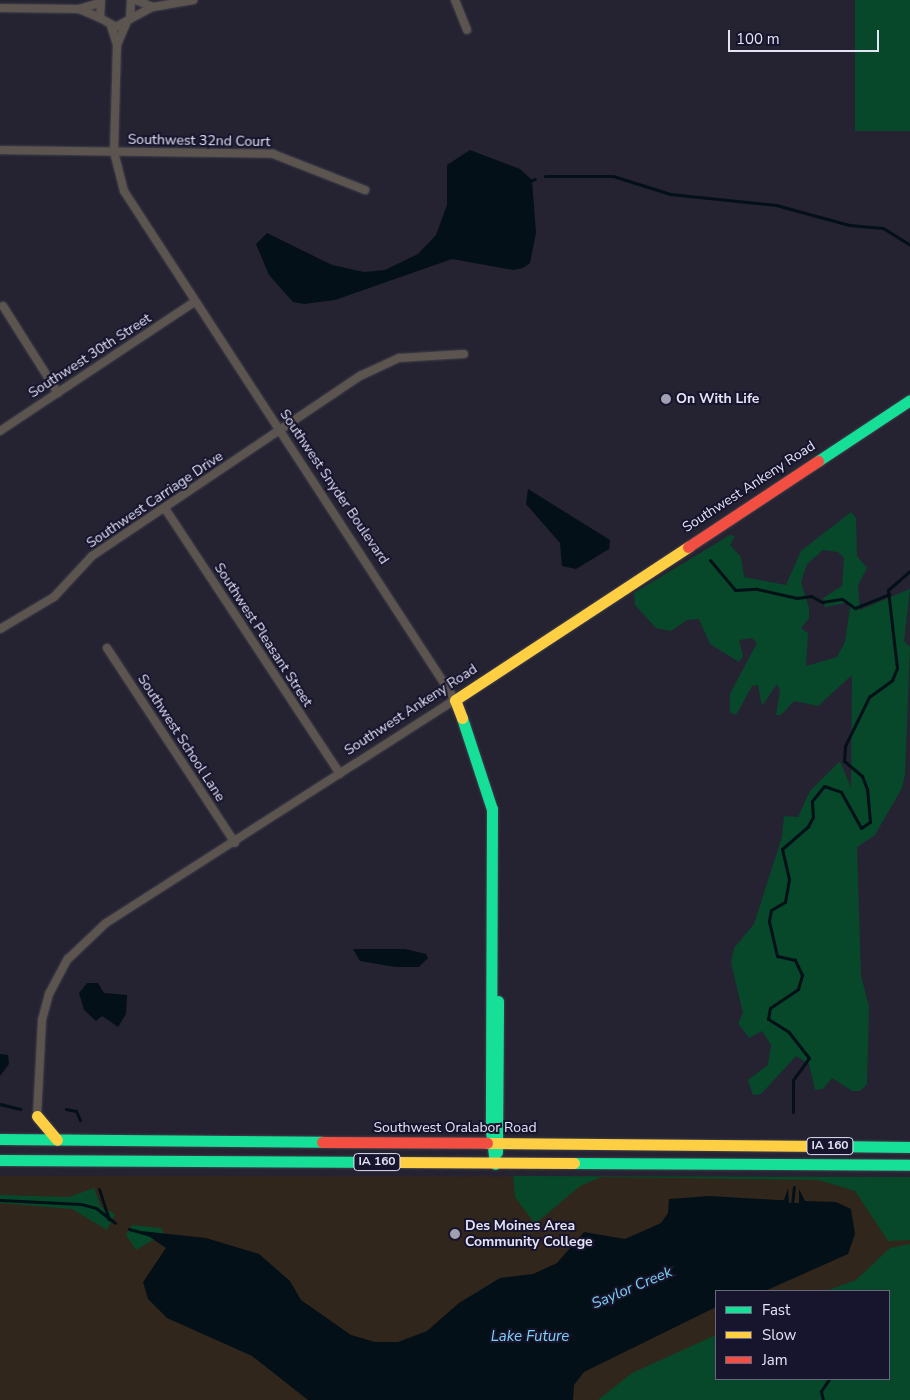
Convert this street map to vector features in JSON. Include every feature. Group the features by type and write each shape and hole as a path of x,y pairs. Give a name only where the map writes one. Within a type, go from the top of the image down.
{"main road":[{"name":"Southwest Ankeny Road","path":"455,700 910,400"},
{"name":"Southwest Snyder Boulevard","path":"455,700 482,768 492,809 492,959 501,1021 495,1164"},
{"path":"20,1140 37,1116 57,1140"},
{"name":"Southwest Oralabor Road","path":"0,1139 910,1147"},
{"name":"IA 160","path":"0,1160 910,1165"}],"street":[{"path":"128,22 131,0"},
{"path":"136,0 152,8"},
{"path":"79,9 100,18 110,26 128,22 152,8 193,0"},
{"path":"455,0 467,30"},
{"path":"0,8 79,9 100,2 100,18"},
{"name":"Southwest Snyder Boulevard","path":"117,45 128,22"},
{"name":"Southwest Snyder Boulevard","path":"110,26 117,45 114,152 130,202 455,700"},
{"name":"Southwest 32nd Court","path":"0,150 273,154 365,190"},
{"name":"Southwest 30th Street","path":"0,431 194,302"},
{"path":"3,306 58,393"},
{"name":"Southwest Carriage Drive","path":"0,629 54,597 92,556 166,510 279,431 380,365 429,353 464,354"},
{"name":"Southwest Pleasant Street","path":"166,510 340,774"},
{"name":"Southwest School Lane","path":"107,648 235,842"},
{"name":"Southwest Ankeny Road","path":"37,1116 42,1020 49,994 68,959 106,923 455,700"}],"shaded area":[{"name":"Des Moines Area Community College","path":"0,1176 910,1177 910,1400 0,1400"}],"green space":[{"path":"855,0 910,0 910,131 855,131"},
{"path":"851,512 856,518 857,556 867,568 858,585 860,610 910,589 904,641 910,647 905,774 902,788 875,835 857,847 861,976 869,1006 867,1084 860,1091 852,1091 832,1078 823,1089 815,1090 809,1064 796,1056 761,1094 753,1095 748,1080 768,1065 771,1045 762,1031 749,1038 738,1023 743,1013 731,963 734,948 754,924 782,837 784,816 798,817 810,791 840,761 851,788 852,675 818,706 794,701 781,715 776,715 780,690 777,684 762,706 758,685 752,686 736,715 730,712 730,694 757,643 752,638 739,640 743,656 739,662 710,644 699,619 687,620 671,631 656,628 635,605 634,593 730,535 735,536 730,545 741,557 744,577 786,585 801,551","holes":["823,550 838,552 844,558 842,586 823,598 825,607 846,603 850,608 845,642 837,657 806,666 808,633 801,628 809,618 809,608 801,582 807,564"]},
{"path":"513,1176 910,1177 910,1240 888,1241 855,1191 818,1180 601,1177 580,1186 535,1224 515,1197"},
{"path":"94,1188 101,1207 115,1214 107,1230 72,1209 0,1203 0,1195 69,1197"},
{"path":"132,1225 161,1228 164,1234 136,1250 126,1235"},
{"path":"910,1244 910,1400 598,1400 632,1373 715,1335 715,1380 890,1380 890,1290 829,1290 856,1280 890,1248"}],"water":[{"path":"470,150 520,169 532,180 536,233 530,263 523,268 513,270 452,259 335,300 304,304 293,302 269,275 256,244 267,233 332,265 364,272 385,270 418,254 436,235 447,205 447,165"},
{"path":"528,489 610,540 609,549 576,569 562,566 560,543 526,504"},
{"path":"353,949 405,949 426,954 428,958 419,967 395,967 360,961"},
{"path":"87,983 98,983 104,993 127,995 126,1014 118,1027 102,1016 96,1021 84,1010 79,993"},
{"path":"0,1054 8,1055 9,1064 0,1076"},
{"name":"Lake Future","path":"788,1188 789,1203 799,1203 799,1189 805,1201 836,1202 851,1209 855,1234 848,1254 767,1290 715,1290 715,1307 584,1372 574,1385 573,1400 308,1400 252,1356 167,1318 148,1299 143,1282 166,1248 141,1231 206,1238 259,1254 290,1281 301,1300 351,1335 375,1342 398,1342 427,1331 459,1303 500,1278 533,1274 557,1263 584,1232 625,1239 661,1223 668,1213 669,1199 709,1196 784,1200"}],"waterway":[{"path":"545,176 613,176 670,194 776,205 849,225 883,228 910,245"},
{"path":"710,560 735,590 757,589 797,598 811,596 822,602 842,599 855,608 889,594"},
{"name":"Saylor Creek","path":"793,1112 793,1080 809,1058 789,1032 768,1019 770,1008 798,989 802,975 795,960 777,956 769,921 771,910 785,902 789,879 782,849 808,826 813,817 812,801 824,786 841,792 861,828 870,822 867,789 862,776 844,761 845,746 869,697 892,680 897,668 888,590 910,571"},
{"path":"0,1104 20,1109"},
{"path":"66,1109 76,1111 80,1120"},
{"name":"Saylor Creek","path":"792,1205 794,1187"},
{"path":"99,1189 109,1219"},
{"path":"0,1200 81,1204 96,1208 115,1223"},
{"path":"129,1229 148,1234"},
{"path":"823,1400 821,1391 828,1380"}],"traffic: fast":[{"path":"818,461 910,400"},
{"path":"462,718 492,809 491,1131 495,1164"},
{"path":"497,1152 498,1001"},
{"path":"0,1139 322,1142"},
{"path":"826,1146 910,1147"},
{"path":"0,1160 393,1162"},
{"path":"574,1163 910,1165"}],"traffic: slow":[{"path":"462,718 455,700 688,547"},
{"path":"37,1116 57,1140"},
{"path":"487,1143 826,1146"},
{"path":"393,1162 574,1163"}],"traffic: jam":[{"path":"688,547 818,461"},
{"path":"322,1142 487,1143"}],"place":[{"name":"On With Life","path":"666,399"},
{"name":"Des Moines Area Community College","path":"455,1234"}]}
